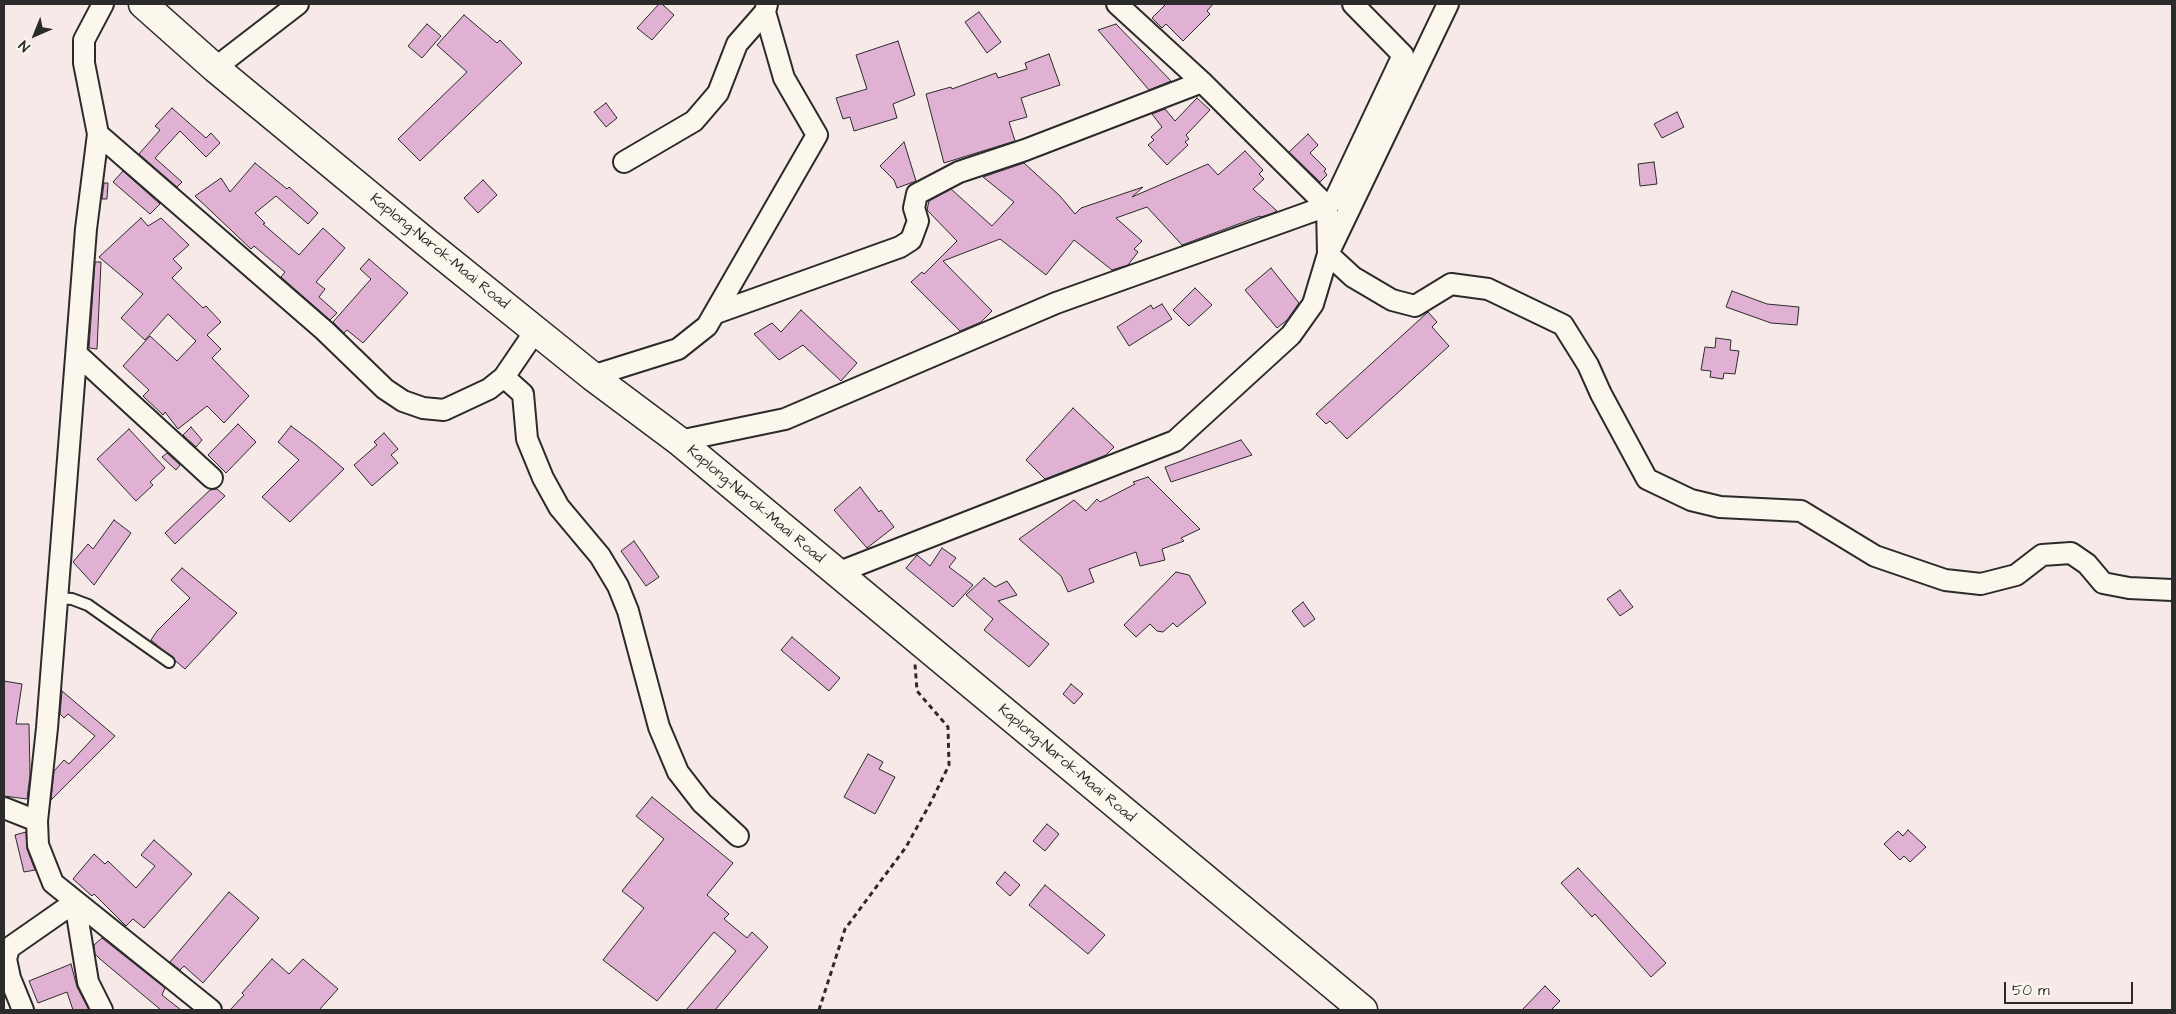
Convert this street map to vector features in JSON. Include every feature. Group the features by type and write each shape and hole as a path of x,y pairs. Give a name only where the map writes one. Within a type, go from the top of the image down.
{"highway":[{"name":"Kaplong-Narok-Maai Road","path":"143,4 215,68 592,376 680,441 915,639 1363,1010"}],"street":[{"path":"103,4 84,40 84,63 98,134 86,229 78,355 56,598 47,728 37,821 38,845 53,883 212,1010"},
{"path":"215,68 298,4"},
{"path":"1117,4 1202,82 1327,206 1328,254 1353,277 1392,300 1415,306 1451,284 1488,289 1563,325 1588,365 1648,478 1692,500 1720,507 1801,510 1875,556 1945,580 1981,584 2016,575 2042,555 2071,553 2087,564 2103,583 2129,588 2172,590"},
{"path":"680,441 785,419 1056,303 1327,206 1335,199 1403,54 1353,4"},
{"path":"837,573 1176,442 1291,336 1313,304 1328,254 1448,4"},
{"path":"624,162 694,121 718,93 737,44 766,8"},
{"path":"592,376 678,349 707,326 817,134 784,78 766,8"},
{"path":"716,313 900,247 911,240 918,221 914,208 918,194 959,172 1025,150 1202,82"},
{"path":"98,134 326,331 385,389 403,401 423,408 444,410 489,389 504,377 536,330"},
{"path":"78,355 212,478"},
{"path":"504,377 523,394 528,439 547,485 560,507 600,556 618,586 628,611 660,727 678,772 702,803 738,836"},
{"path":"4,808 37,821"},
{"path":"23,1010 10,978 6,959 9,948 75,902"},
{"path":"75,902 88,982 102,1010"}],"lane":[{"path":"56,598 72,599 88,605 169,662"}],"path":[{"path":"818,1010 845,929 906,847 931,802 948,764 948,727 917,692 914,676 915,639"}],"building":[{"path":"659,4 662,4 674,15 652,40 637,28"},
{"path":"1166,4 1213,4 1207,11 1210,14 1183,41 1166,24 1162,28 1152,18"},
{"path":"979,12 1001,42 987,53 965,22"},
{"path":"464,15 497,43 500,40 522,63 420,161 398,139 467,72 437,45"},
{"path":"427,24 441,36 422,58 408,46"},
{"path":"1116,24 1171,81 1149,90 1098,30"},
{"path":"898,41 915,95 893,104 897,118 854,131 850,117 843,119 836,98 867,89 856,55"},
{"path":"1049,54 1060,85 1021,98 1027,117 1009,122 1015,141 944,163 926,94 951,87 952,89 996,73 998,78 1027,69 1025,63"},
{"path":"1197,98 1210,110 1186,135 1189,139 1185,142 1188,145 1167,165 1148,145 1154,140 1151,137 1162,127 1152,114 1165,109 1175,121"},
{"path":"606,103 617,118 606,127 594,112"},
{"path":"172,108 206,138 211,133 220,143 206,157 180,131 155,158 182,182 177,187 139,154 160,130 155,126"},
{"path":"1677,112 1684,127 1662,138 1654,124"},
{"path":"1308,134 1318,145 1310,153 1326,169 1324,171 1327,175 1320,182 1289,152"},
{"path":"904,142 916,181 897,188 894,180 880,166"},
{"path":"1245,151 1263,170 1259,174 1264,179 1253,189 1277,211 1273,213 1182,245 1147,207 1116,218 1142,241 1134,249 1138,252 1128,265 1112,270 1074,240 1046,275 1000,239 943,261 992,311 981,322 960,331 911,282 922,272 924,274 957,241 927,210 929,201 951,189 992,226 1014,202 983,177 1024,163 1060,196 1075,214 1081,208 1143,187 1132,197 1208,164 1218,175"},
{"path":"1654,162 1657,184 1640,186 1638,164"},
{"path":"255,163 287,189 289,187 318,213 308,224 276,196 255,213 265,223 263,224 299,255 323,228 345,248 316,282 325,289 319,297 337,313 330,320 281,277 285,272 254,246 251,249 195,196 221,178 230,192"},
{"path":"123,171 160,204 150,214 113,182"},
{"path":"483,180 497,195 478,213 464,198"},
{"path":"104,183 108,183 107,199 102,199"},
{"path":"141,218 148,226 161,218 189,245 173,259 182,268 172,278 203,308 206,306 221,322 207,335 221,349 212,358 249,396 224,423 207,406 178,429 165,412 163,415 143,396 149,390 123,366 150,336 177,361 196,341 168,314 145,340 121,318 143,294 99,257"},
{"path":"369,259 408,293 363,343 347,330 344,333 333,322 371,279 360,269"},
{"path":"95,262 101,262 97,349 89,348"},
{"path":"1271,268 1299,303 1287,320 1277,328 1245,290"},
{"path":"1195,288 1212,305 1189,326 1173,310"},
{"path":"1732,291 1767,304 1799,307 1797,325 1771,323 1726,307"},
{"path":"1162,304 1172,319 1129,346 1117,327 1151,305 1153,309"},
{"path":"801,310 857,363 841,381 803,345 779,360 754,334 772,323 781,332"},
{"path":"1428,312 1437,322 1432,327 1449,346 1347,439 1330,421 1326,424 1316,414"},
{"path":"1716,338 1731,340 1730,350 1739,351 1735,374 1724,373 1723,379 1710,377 1711,371 1701,370 1705,347 1715,348"},
{"path":"1073,408 1114,447 1106,455 1045,479 1026,460"},
{"path":"238,424 256,442 226,473 208,455"},
{"path":"291,426 344,469 290,522 262,497 299,460 278,442"},
{"path":"191,427 202,440 196,447 183,435"},
{"path":"129,429 165,468 150,482 153,485 136,501 97,459"},
{"path":"384,433 398,449 391,455 398,463 372,486 354,465 377,445 374,442"},
{"path":"1241,440 1252,455 1171,482 1165,467"},
{"path":"167,453 180,465 176,470 162,457"},
{"path":"1148,477 1200,529 1181,538 1184,541 1162,549 1165,560 1140,566 1136,552 1089,569 1094,582 1068,592 1061,576 1019,539 1074,500 1086,511 1097,499 1100,502 1135,484 1133,482"},
{"path":"860,487 879,512 881,510 894,527 867,548 834,510"},
{"path":"217,489 225,496 175,544 165,533 210,490"},
{"path":"114,520 131,533 94,585 73,562 88,544 93,549"},
{"path":"634,541 659,577 646,586 621,551"},
{"path":"942,548 956,558 949,567 973,585 953,607 906,568 917,555 930,566"},
{"path":"182,568 237,613 185,669 151,640 157,631 190,598 171,580"},
{"path":"1176,572 1189,575 1206,603 1177,627 1173,623 1163,632 1157,631 1150,624 1136,637 1124,625"},
{"path":"984,578 995,587 1007,581 1017,595 998,601 1049,644 1029,667 984,630 993,619 966,595"},
{"path":"1620,590 1633,607 1620,616 1607,599"},
{"path":"1303,602 1315,619 1304,627 1292,611"},
{"path":"792,637 840,678 829,691 781,650"},
{"path":"4,681 22,684 16,724 29,724 30,775 27,799 4,796"},
{"path":"1071,684 1083,694 1074,704 1063,694"},
{"path":"62,691 115,736 51,800 54,771 64,760 69,764 95,736 68,714 64,718 60,714"},
{"path":"868,754 883,762 879,769 895,777 875,814 844,797"},
{"path":"652,797 733,863 707,895 729,914 724,919 747,938 752,932 768,947 715,1010 686,1010 736,951 714,932 657,1001 603,960 644,908 622,891 664,839 636,816"},
{"path":"1047,824 1059,834 1045,851 1033,841"},
{"path":"1908,830 1926,847 1910,862 1904,856 1900,860 1884,844 1898,831 1903,836"},
{"path":"26,832 27,849 35,870 24,872 15,835"},
{"path":"154,840 192,874 144,928 133,919 126,926 94,894 92,896 73,879 94,854 105,864 108,861 136,888 155,866 141,855"},
{"path":"1578,868 1666,963 1651,977 1595,914 1592,917 1561,883"},
{"path":"1005,872 1020,885 1010,896 996,883"},
{"path":"1045,885 1105,935 1088,954 1029,905"},
{"path":"229,892 259,918 203,983 184,966 180,970 170,962"},
{"path":"102,938 165,988 162,995 181,1010 161,1010 100,959 95,954 94,945"},
{"path":"272,959 289,974 303,959 338,989 319,1010 230,1010 244,995 242,993"},
{"path":"71,964 77,987 89,1010 73,1010 67,992 38,1003 29,981"},
{"path":"1545,986 1560,1001 1551,1010 1522,1010"}]}
